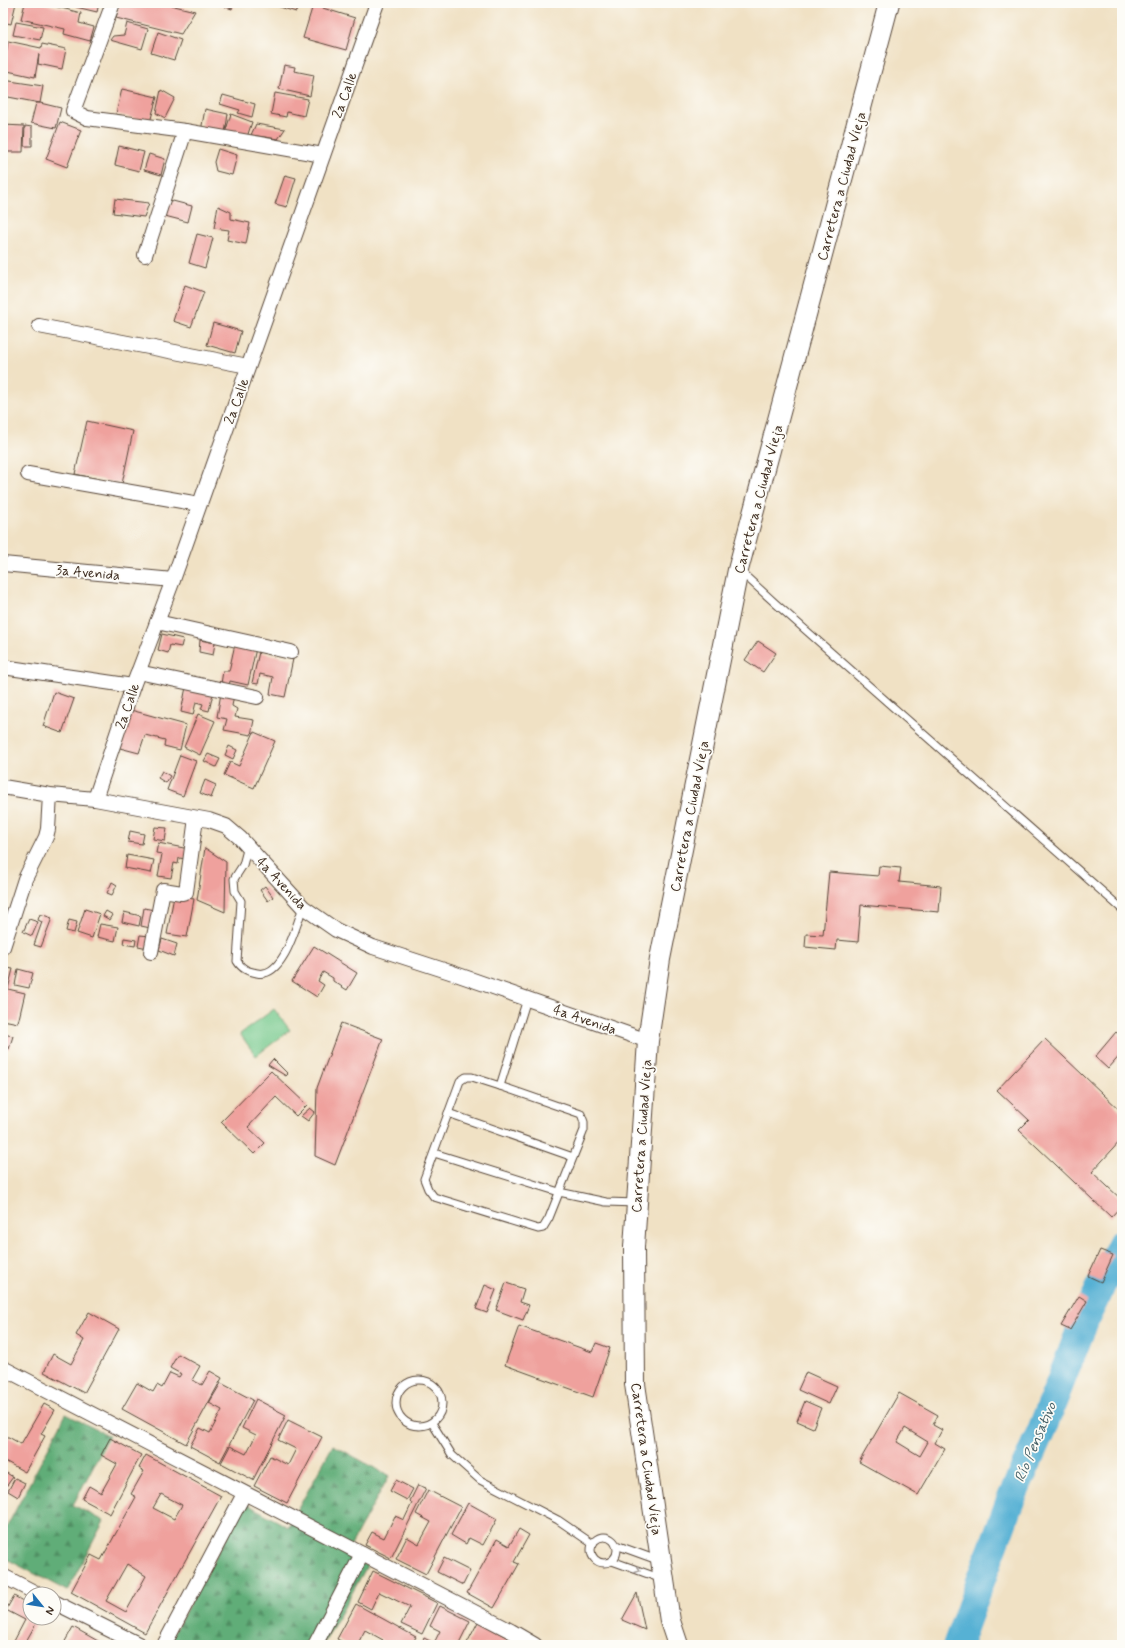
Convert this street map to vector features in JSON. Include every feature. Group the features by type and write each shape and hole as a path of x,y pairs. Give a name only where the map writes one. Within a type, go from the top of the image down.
{"main road":[{"name":"Carretera a Ciudad Vieja","path":"678,1645 670,1621 635,1384 634,1247 648,1041 660,959 738,570 889,3"}],"street":[{"path":"113,3 73,111 86,118 185,131 323,155"},
{"name":"2a Calle","path":"95,799 133,686 173,580 377,3"},
{"path":"145,255 185,131"},
{"path":"39,326 248,366"},
{"path":"28,474 199,504"},
{"name":"3a Avenida","path":"3,564 173,580"},
{"path":"157,622 291,652"},
{"path":"3,667 133,686"},
{"path":"138,672 257,697"},
{"name":"4a Avenida","path":"3,787 50,795 95,799 209,820 226,826 248,846 303,907 336,930 373,947 648,1041"},
{"path":"3,947 25,879 46,837 48,829 50,795"},
{"path":"151,952 164,890 182,893 186,892 196,818"},
{"path":"3,1368 511,1631 535,1645"},
{"path":"164,1645 244,1494"},
{"path":"314,1645 362,1554"},
{"path":"3,1576 22,1586"},
{"path":"62,1606 140,1645"}],"lane":[{"path":"738,570 1122,909"},
{"path":"248,846 243,865 234,879 235,891 241,901 237,961 242,968 261,974 270,972 282,960 303,907"},
{"path":"500,1086 528,999"},
{"path":"466,1077 472,1077 500,1086 581,1114 584,1122 584,1130 543,1228 538,1229 434,1197 428,1189 424,1179 460,1081 466,1077"},
{"path":"448,1113 573,1157"},
{"path":"434,1153 559,1192 606,1202 637,1203"},
{"path":"412,1381 426,1381 438,1390 442,1404 441,1411 432,1423 418,1427 404,1422 399,1417 395,1403 396,1396 405,1384 412,1381"},
{"path":"432,1423 452,1455 480,1480 558,1520 593,1544"},
{"path":"603,1537 613,1540 616,1545 616,1556 606,1563 596,1560 593,1555 593,1544 603,1537"},
{"path":"616,1545 663,1571"},
{"path":"612,1560 663,1571"}],"green space":[{"path":"274,1009 290,1030 256,1056 240,1034"},
{"path":"66,1414 109,1436 73,1505 104,1521 67,1591 62,1588 62,1586 58,1586 3,1557 3,1534"},
{"path":"333,1445 389,1476 346,1554 367,1566 323,1645 167,1645 245,1503 288,1527"}],"building":[{"path":"3,3 16,3 11,24 3,22"},
{"path":"25,3 42,3 81,13 79,23 94,27 90,41 64,34 65,29 21,19"},
{"path":"78,3 99,3 97,12 76,7"},
{"path":"120,3 162,3 195,11 181,34 116,18"},
{"path":"214,3 234,3 232,9"},
{"path":"267,3 299,3 296,12"},
{"path":"313,5 355,18 346,50 303,38"},
{"path":"16,22 43,27 40,40 13,35"},
{"path":"127,23 148,29 142,49 110,40 113,36 124,35"},
{"path":"158,32 181,40 174,60 151,53"},
{"path":"8,41 41,48 42,44 66,49 62,69 38,64 39,54 35,77 3,70 5,57 3,62 3,54 6,55"},
{"path":"284,65 295,67 294,71 314,75 310,96 279,89"},
{"path":"3,80 43,86 40,103 3,96"},
{"path":"122,89 157,97 150,122 116,114"},
{"path":"161,90 175,98 165,118 156,113"},
{"path":"275,93 308,99 304,116 287,112 286,117 271,114"},
{"path":"223,95 255,104 252,117 238,113 240,110 220,104"},
{"path":"36,103 61,108 56,128 31,123"},
{"path":"205,109 228,114 225,133 231,114 252,122 246,140 201,131"},
{"path":"60,122 81,130 67,167 46,159"},
{"path":"256,124 285,129 278,139 251,135"},
{"path":"3,125 24,126 23,152 3,152"},
{"path":"25,126 32,127 32,146 24,146"},
{"path":"119,146 144,152 139,171 115,165"},
{"path":"218,149 237,155 232,175 216,171 214,162"},
{"path":"149,154 165,159 161,175 144,170"},
{"path":"285,175 296,178 287,207 275,204"},
{"path":"115,199 149,203 144,217 113,213"},
{"path":"165,199 192,206 188,222 161,215"},
{"path":"218,206 231,212 231,219 250,223 246,244 227,240 229,230 214,228"},
{"path":"197,234 213,238 205,268 189,263"},
{"path":"185,285 204,292 191,327 173,321"},
{"path":"213,323 241,331 235,353 207,345"},
{"path":"87,421 133,431 122,484 75,474"},
{"path":"162,634 183,639 181,647 170,645 168,653 158,650"},
{"path":"200,640 215,643 213,655 199,652"},
{"path":"758,641 776,653 763,672 745,660"},
{"path":"235,644 256,648 248,685 230,681 229,686 221,684 223,671 229,671"},
{"path":"259,652 293,659 285,697 270,694 273,677 260,674 258,684 252,683"},
{"path":"186,687 214,689 209,711 201,709 203,704 196,702 193,715 181,712"},
{"path":"54,692 74,699 62,733 43,726"},
{"path":"221,693 234,695 232,706 237,709 235,717 254,720 251,735 224,730 227,719 217,717"},
{"path":"127,709 186,725 180,750 164,746 165,740 145,735 139,753 116,747"},
{"path":"198,714 215,721 200,755 184,747"},
{"path":"254,732 275,741 254,788 224,775 230,762 239,766"},
{"path":"229,746 237,750 233,759 225,755"},
{"path":"208,754 220,759 216,767 204,761"},
{"path":"180,755 196,761 183,796 167,790"},
{"path":"162,771 170,776 166,783 158,778"},
{"path":"205,780 216,785 211,798 200,793"},
{"path":"155,827 167,828 165,841 153,839"},
{"path":"130,831 144,834 142,844 128,842"},
{"path":"158,843 189,849 187,859 179,858 178,864 174,863 171,878 158,876 162,854 156,853"},
{"path":"205,848 226,862 225,912 197,900"},
{"path":"127,855 154,860 151,873 125,868"},
{"path":"879,866 901,868 899,882 941,886 939,912 861,905 858,942 837,940 836,950 805,947 806,934 823,935 829,872 878,876"},
{"path":"112,882 117,885 112,895 107,893"},
{"path":"265,886 273,897 268,901 260,890"},
{"path":"174,896 194,899 187,937 167,934"},
{"path":"144,908 159,911 155,929 141,926"},
{"path":"85,909 100,914 92,938 77,933"},
{"path":"106,911 113,915 110,920 103,916"},
{"path":"124,912 141,916 139,926 122,922"},
{"path":"40,914 52,918 41,947 34,945 42,922 38,920"},
{"path":"29,919 38,922 32,936 23,932"},
{"path":"69,920 77,922 74,933 66,931"},
{"path":"100,924 118,927 115,941 97,937"},
{"path":"140,935 150,936 148,948 138,946"},
{"path":"124,938 136,940 135,946 123,944"},
{"path":"162,939 177,944 174,956 159,950"},
{"path":"314,946 357,973 347,990 323,972 318,981 324,985 317,997 292,981"},
{"path":"7,968 13,969 8,989 25,993 18,1023 3,1020 3,1000 5,1001 7,997 3,995 3,982"},
{"path":"18,969 33,973 29,988 15,985"},
{"path":"341,1023 383,1039 335,1165 315,1156 317,1088"},
{"path":"1116,1032 1122,1037 1122,1053 1108,1069 1095,1057"},
{"path":"3,1034 13,1036 9,1049 3,1048"},
{"path":"1045,1039 1122,1112 1122,1139 1092,1172 1122,1200 1122,1205 1111,1217 1019,1130 1029,1120 997,1090"},
{"path":"273,1059 288,1074 286,1076 268,1065"},
{"path":"271,1071 307,1105 296,1116 276,1097 248,1127 265,1143 254,1154 221,1122"},
{"path":"310,1108 315,1112 308,1121 301,1116"},
{"path":"1100,1250 1113,1255 1101,1282 1088,1276"},
{"path":"506,1283 524,1289 520,1302 529,1305 523,1320 496,1310"},
{"path":"485,1285 496,1290 487,1313 476,1309"},
{"path":"1079,1296 1087,1301 1070,1330 1061,1326"},
{"path":"89,1312 119,1329 84,1393 44,1372 53,1354 71,1364 84,1340 76,1335"},
{"path":"519,1326 592,1352 596,1343 610,1348 593,1397 505,1365"},
{"path":"178,1354 200,1366 192,1380 202,1385 210,1371 222,1378 186,1444 122,1409 137,1383 153,1392 157,1385 162,1388 170,1373 179,1377 181,1374 170,1368"},
{"path":"806,1372 837,1386 829,1404 798,1390"},
{"path":"221,1383 253,1400 220,1462 190,1446 200,1428 210,1433 222,1410 209,1403"},
{"path":"899,1393 938,1415 933,1425 942,1430 935,1443 945,1449 918,1495 859,1462","holes":["905,1428 928,1442 920,1456 897,1442"]},
{"path":"256,1399 286,1415 253,1480 221,1463 230,1446 246,1454 256,1435 242,1428"},
{"path":"805,1401 821,1408 813,1428 797,1421"},
{"path":"44,1404 55,1410 41,1434 45,1436 25,1472 3,1460 3,1434 21,1444"},
{"path":"288,1420 322,1437 287,1503 254,1486 270,1456 288,1465 296,1449 278,1440"},
{"path":"110,1438 141,1455 110,1514 82,1499 89,1486 101,1493 117,1464 101,1455"},
{"path":"146,1455 221,1496 145,1633 71,1592 91,1555 101,1560 136,1497 131,1494 144,1471 139,1468","holes":["161,1494 182,1505 174,1519 153,1508","127,1564 146,1576 126,1612 106,1601"]},
{"path":"5,1472 13,1477 5,1488 3,1487 3,1475"},
{"path":"15,1478 25,1483 18,1497 8,1491"},
{"path":"396,1480 413,1489 407,1500 390,1491"},
{"path":"418,1485 426,1488 391,1558 365,1545 372,1532 384,1538 395,1516 404,1520 412,1503 410,1501"},
{"path":"428,1490 461,1507 426,1574 396,1559 407,1537 419,1544 431,1522 416,1514"},
{"path":"468,1503 497,1519 483,1545 469,1538 466,1544 451,1535"},
{"path":"519,1529 529,1535 514,1562 519,1564 494,1608 467,1593 497,1539 509,1546"},
{"path":"444,1558 470,1571 463,1585 437,1572"},
{"path":"373,1571 437,1603 422,1634 401,1624 410,1607 379,1592 371,1609 358,1602"},
{"path":"637,1593 645,1630 622,1620"},
{"path":"14,1596 22,1600 22,1618 6,1610"},
{"path":"356,1604 416,1637 411,1645 380,1645 383,1640 365,1630 357,1645 348,1645 337,1639"},
{"path":"440,1606 470,1621 458,1645 420,1645 424,1638 434,1643 440,1631 430,1626"},
{"path":"478,1622 508,1638 504,1645 470,1645 467,1643"},
{"path":"22,1626 35,1626 24,1645 12,1645"},
{"path":"73,1627 105,1645 63,1645"}],"waterway":[{"name":"Río Pensativo","path":"957,1645 1009,1504 1042,1429 1085,1319 1122,1243"}]}
